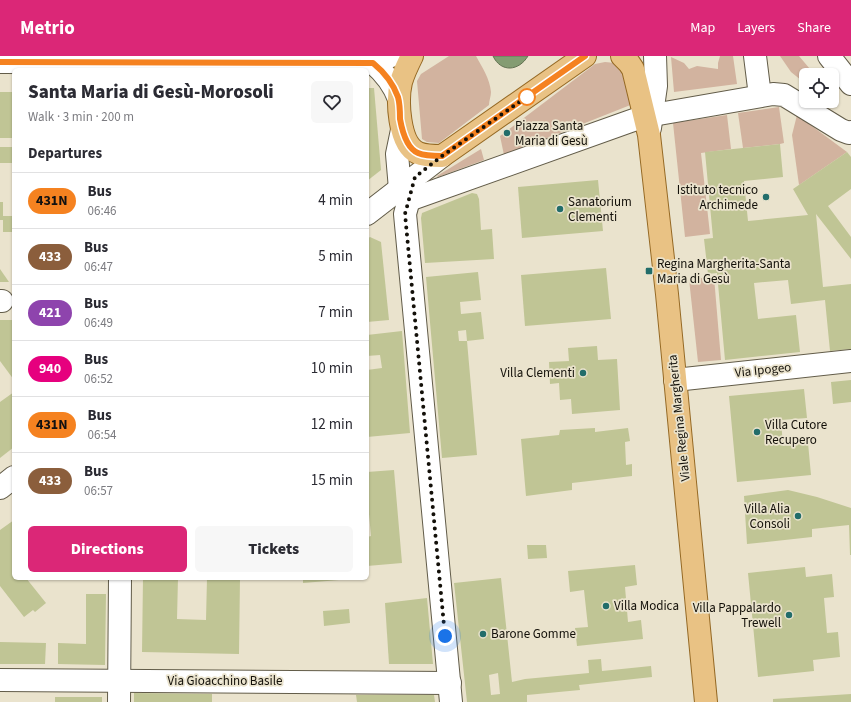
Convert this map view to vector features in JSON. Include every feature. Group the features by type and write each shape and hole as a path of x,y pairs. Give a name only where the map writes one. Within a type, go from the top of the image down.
{"main road":[{"path":"412,56 401,82 398,99 402,130 409,145 416,152 425,155 442,156 585,56"},
{"name":"Viale Regina Margherita","path":"622,56 633,69 649,122 706,702"}],"street":[{"path":"649,122 656,86 655,56"},
{"path":"755,56 760,96"},
{"path":"829,56 851,84"},
{"path":"0,62 125,59 382,59 382,70 395,88 398,99"},
{"path":"408,189 628,122 649,122 773,94 784,95 841,130 848,133 851,132"},
{"path":"402,130 397,154 408,189 405,214 451,692"},
{"path":"369,213 408,189 442,156"},
{"name":"Via Ipogeo","path":"674,380 851,361"},
{"path":"0,488 12,479"},
{"path":"119,702 120,580"},
{"name":"Via Gioacchino Basile","path":"0,680 120,681 451,692"}],"shaded area":[{"path":"449,56 476,56 489,82 491,92 489,105 439,143 427,142 422,139 417,81 421,74"},
{"path":"493,56 528,56 520,65 510,68 501,65"},
{"path":"720,56 733,56 737,84 674,92 671,57 684,63 689,69 697,66 718,69"},
{"path":"780,56 799,56 809,68 799,68 799,78 791,72"},
{"path":"605,62 615,63 623,69 633,104 504,155 500,136 595,64"},
{"path":"779,107 784,143 743,148 738,113"},
{"path":"727,115 731,149 701,153 710,234 685,237 673,123"},
{"path":"797,115 847,152 799,185 792,135"},
{"path":"481,149 484,160 438,177 437,176"},
{"path":"714,277 721,360 698,362 689,279"}],"building":[{"path":"369,88 374,88 381,170 369,179"},
{"path":"0,92 12,92 12,138 0,138"},
{"path":"780,144 783,177 744,181 748,221 808,215 793,189 847,152 851,157 851,189 828,206 851,237 851,259 816,214 823,287 851,284 851,349 830,351 825,300 791,304 788,280 754,283 758,319 796,315 800,352 725,360 717,273 708,274 704,239 713,238 705,152"},
{"path":"0,147 12,147 12,163 0,163"},
{"name":"Sanatorium Clementi","path":"598,180 603,231 522,238 518,187"},
{"path":"472,193 477,194 479,199 481,230 492,229 494,259 425,263 421,218 422,213"},
{"path":"0,202 3,202 3,216 12,216 12,232 3,232 3,220 0,220"},
{"path":"369,238 381,242 389,320 369,322"},
{"path":"606,268 611,319 525,326 521,275"},
{"path":"0,269 9,282 0,282"},
{"path":"478,272 481,300 460,302 461,314 481,312 484,339 467,341 477,455 442,458 426,277","holes":["466,330 467,341 459,341 458,331"]},
{"path":"0,320 12,320 12,377 0,361"},
{"path":"402,331 410,433 369,437 369,370 382,368 380,355 369,356 369,335"},
{"name":"Villa Clementi","path":"597,346 598,360 617,359 620,410 572,414 571,399 560,400 559,383 550,384 549,362 569,361 568,348"},
{"path":"851,380 851,402 833,404 831,382"},
{"name":"Villa Cutore Recupero","path":"804,389 807,418 781,420 783,446 808,443 811,475 737,482 729,396"},
{"path":"12,393 12,449 0,458 0,402"},
{"path":"595,428 595,432 628,428 630,441 625,442 626,465 632,464 632,476 572,483 572,490 526,496 521,439 559,435 560,430"},
{"path":"394,470 402,563 369,566 369,536 371,536 369,514 369,472"},
{"name":"Villa Alia Consoli","path":"788,490 817,497 851,508 851,555 849,525 812,529 812,537 747,544 744,496"},
{"path":"12,521 12,580 28,580 46,603 35,612 33,610 24,617 0,586 0,530"},
{"path":"527,545 546,545 547,558 528,559"},
{"name":"Villa Modica","path":"635,565 637,585 625,587 628,622 641,620 643,639 577,646 575,628 588,627 584,590 570,592 568,571"},
{"name":"Villa Pappalardo Trewell","path":"805,567 806,577 832,574 834,597 824,598 827,633 838,632 840,657 813,660 814,671 758,677 748,573"},
{"name":"Barone Gomme","path":"501,578 512,682 525,679 589,673 588,660 601,659 602,671 651,666 652,677 579,685 580,690 527,695 527,702 467,702 454,583","holes":["498,673 500,694 491,695 489,675"]},
{"path":"143,580 178,580 177,619 206,620 207,580 240,580 239,654 142,652"},
{"path":"303,580 339,580 303,583"},
{"path":"86,594 106,594 105,665 58,664 58,643 86,644"},
{"path":"427,598 433,664 389,664 385,603"},
{"path":"349,609 350,623 324,626 323,611"},
{"path":"0,642 46,643 45,664 0,664"},
{"path":"134,693 212,694 212,702 134,702"},
{"path":"851,694 851,702 773,702 773,699"},
{"path":"356,695 434,695 435,702 357,702"},
{"path":"55,697 102,697 102,702 55,702"}],"bus line":[{"name":"431N","path":"0,62 373,63 382,70 395,88 402,130 409,145 416,152 425,155 442,156 585,56"}],"place":[{"name":"Piazza Santa Maria di Gesù","path":"507,133"},
{"name":"Istituto tecnico Archimede","path":"766,197"},
{"name":"Sanatorium Clementi","path":"560,209"},
{"name":"Regina Margherita-Santa Maria di Gesù","path":"649,271"},
{"name":"Villa Clementi","path":"583,373"},
{"name":"Villa Cutore Recupero","path":"757,432"},
{"name":"Villa Alia Consoli","path":"798,516"},
{"name":"Villa Modica","path":"606,606"},
{"name":"Villa Pappalardo Trewell","path":"789,615"},
{"name":"Barone Gomme","path":"483,634"}],"route":[{"path":"445,636 405,214 415,177 442,156 528,96 527,97"}]}
